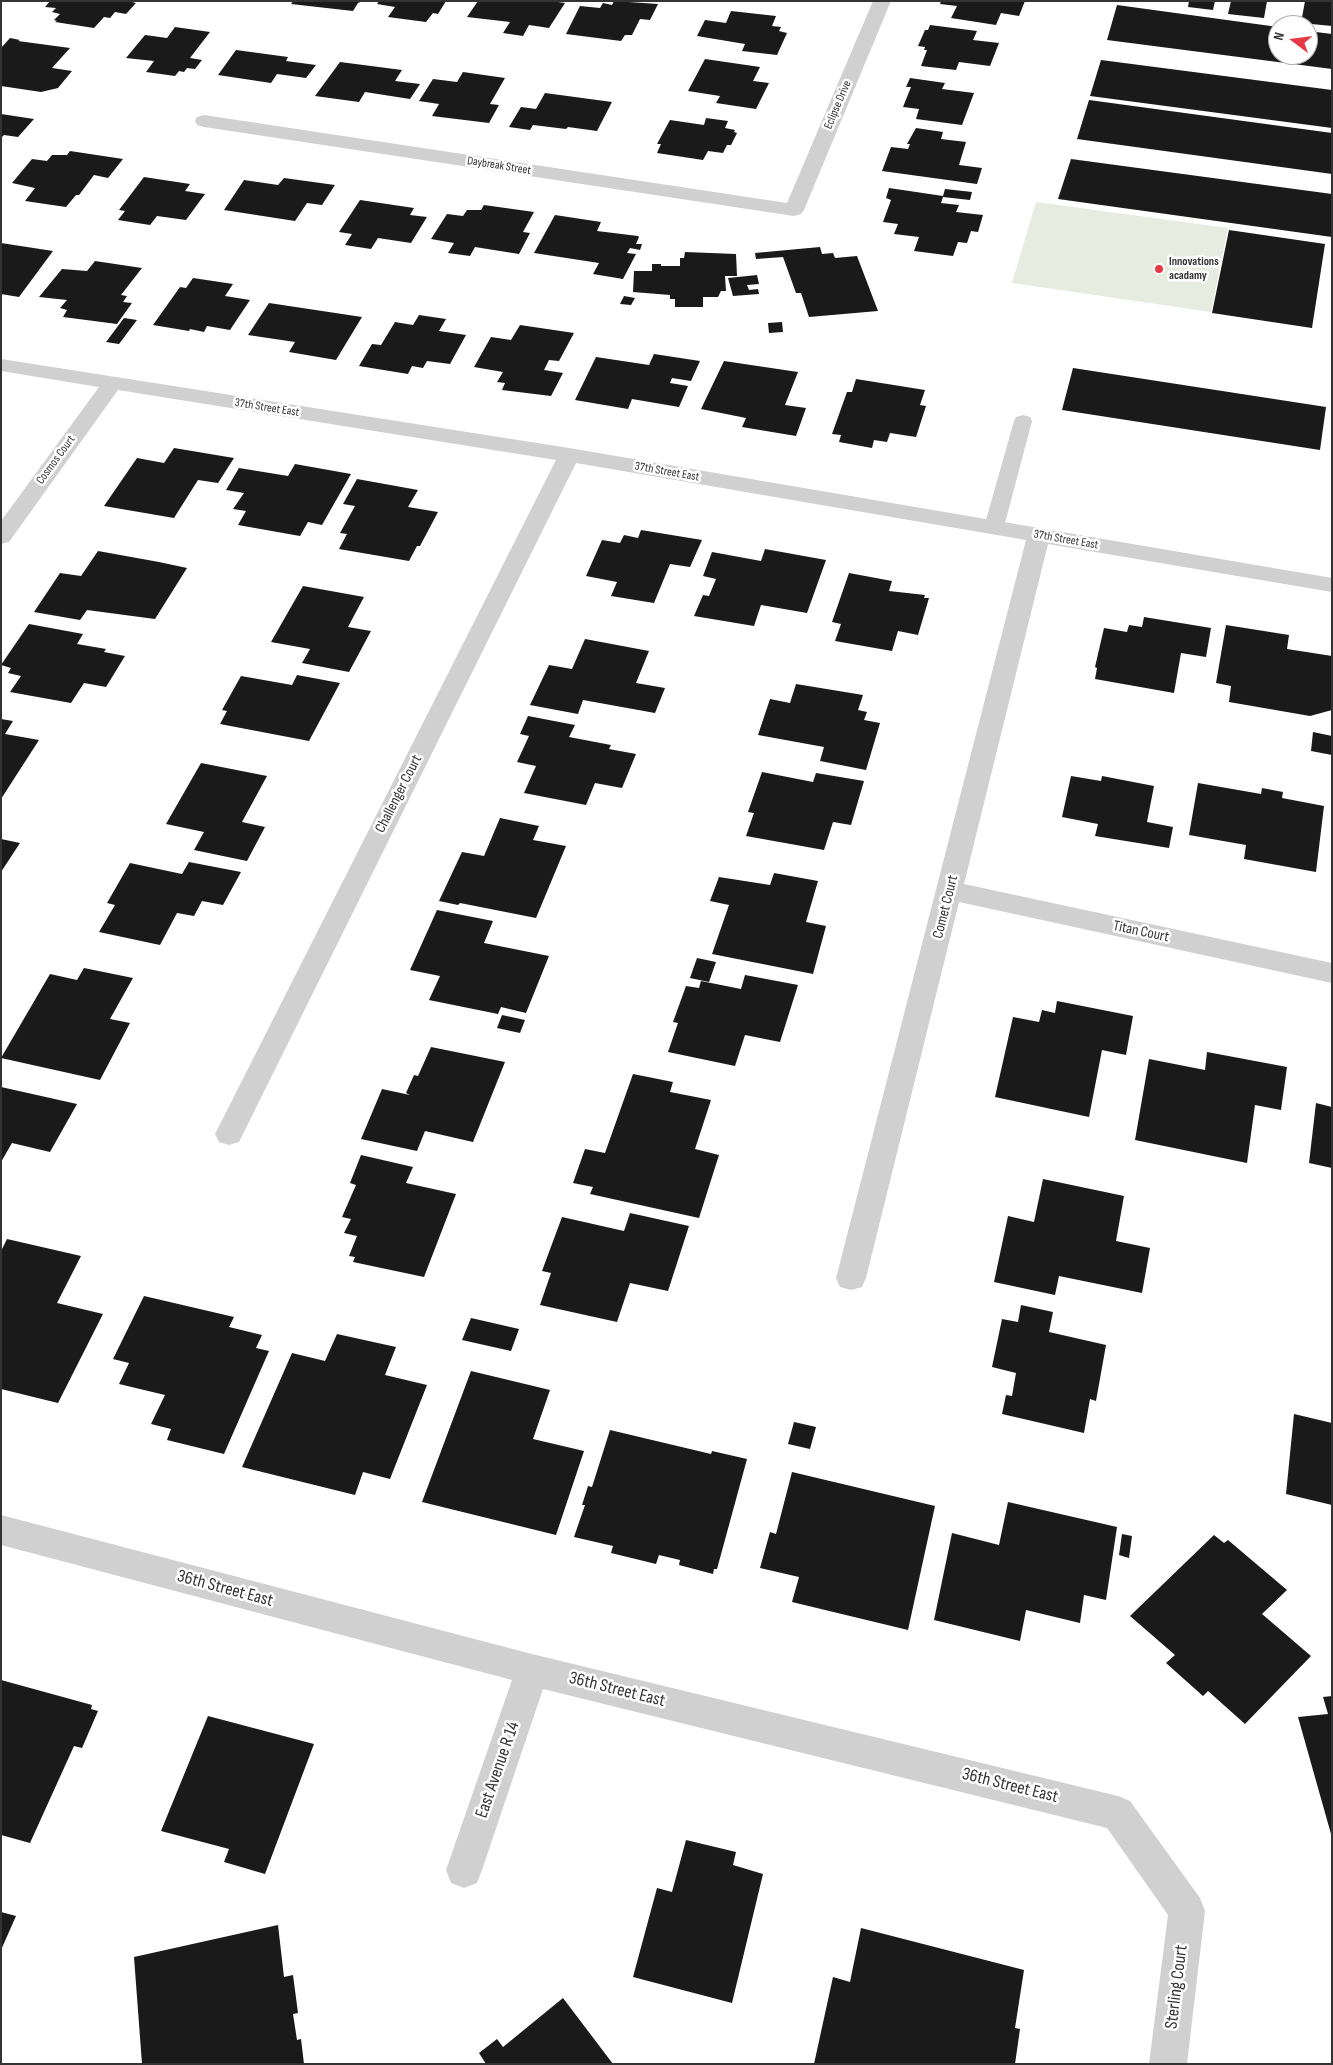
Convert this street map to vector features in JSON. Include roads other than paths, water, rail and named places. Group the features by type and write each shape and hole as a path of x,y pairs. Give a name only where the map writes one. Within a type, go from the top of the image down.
{"street":[{"name":"Eclipse Drive","path":"794,210 882,1"},
{"name":"Daybreak Street","path":"204,121 794,210"},
{"name":"37th Street East","path":"1,365 569,455 1332,585"},
{"name":"Cosmos Court","path":"1,537 112,383"},
{"name":"Challenger Court","path":"229,1134 569,455"},
{"name":"Comet Court","path":"851,1278 1039,535"},
{"name":"Titan Court","path":"950,891 1332,973"},
{"name":"36th Street East","path":"1,1530 532,1670 1118,1813 1187,1911"},
{"name":"East Avenue R 14","path":"464,1870 532,1670"},
{"name":"Sterling Court","path":"1168,2064 1187,1911"}],"lane":[{"path":"994,528 1023,421"}],"place":[{"name":"Innovations acadamy","path":"1159,269"}]}
